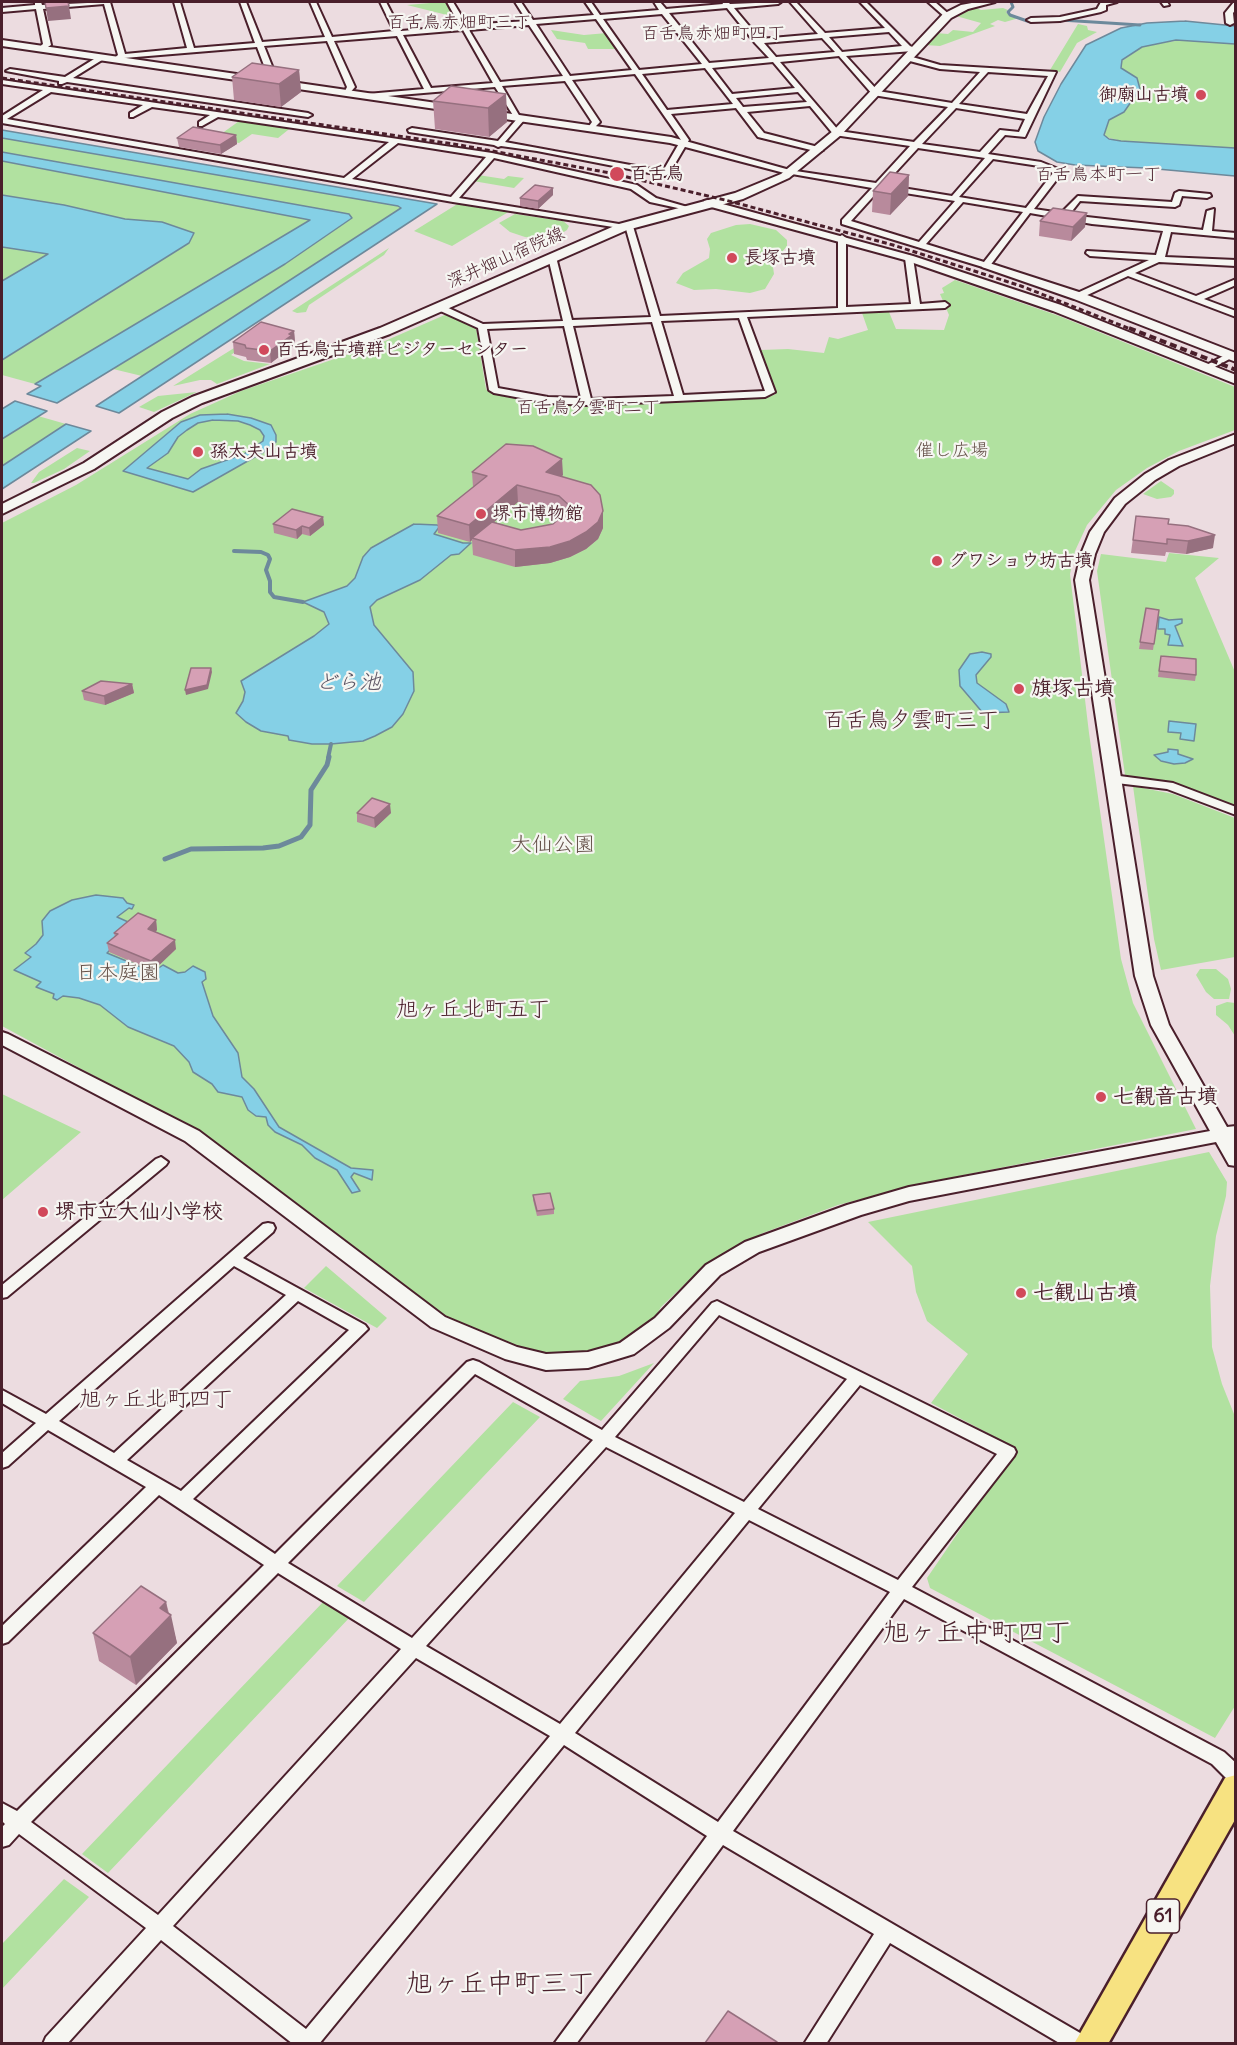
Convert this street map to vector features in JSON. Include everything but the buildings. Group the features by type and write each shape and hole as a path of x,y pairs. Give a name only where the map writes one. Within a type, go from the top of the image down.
{"main road":[{"name":"深井畑山宿院線","path":"2,510 82,470 167,415 197,400 350,345 626,226 745,194 792,172 837,133 947,16 965,7 990,2"},
{"name":"61","path":"1090,2043 1236,1788"}],"street":[{"path":"2,10 39,4 105,2 119,58"},
{"path":"177,2 191,50"},
{"path":"243,2 275,82"},
{"path":"313,2 351,87 348,93"},
{"path":"383,2 428,90"},
{"path":"450,2 519,119"},
{"path":"518,2 596,122 591,129"},
{"path":"412,130 498,145 537,149 665,174 685,140 588,2"},
{"path":"657,2 761,135 819,150"},
{"path":"2,43 99,58 119,58 727,4 778,2"},
{"path":"793,2 876,93 1029,117"},
{"path":"863,2 912,52 940,67 1053,74 1029,117 1019,148 1041,164 1058,172 986,265"},
{"path":"931,2 947,16"},
{"path":"1031,20 1060,19 1071,12 1099,11 1102,10 1103,3 1114,2"},
{"path":"1232,19 1236,3"},
{"path":"39,4 47,45 41,49"},
{"path":"727,4 837,133 1041,164"},
{"path":"758,41 890,30"},
{"path":"367,96 842,54 912,52"},
{"path":"64,81 99,58"},
{"path":"119,58 684,142 792,172 1030,211 1236,236"},
{"path":"986,70 845,222 922,244 1078,296 1232,354"},
{"path":"10,71 64,81 308,115"},
{"path":"2,82 492,155 634,187 653,200 687,208"},
{"path":"2,120 51,88"},
{"path":"730,96 799,90"},
{"path":"133,116 151,104"},
{"path":"666,112 812,104"},
{"path":"202,124 217,114"},
{"path":"498,145 519,119"},
{"path":"2,120 453,200 626,226 657,320 679,398"},
{"path":"922,244 957,199 1003,132 1022,135"},
{"path":"345,181 398,140"},
{"path":"453,200 492,155"},
{"path":"1063,216 1078,198 1175,205 1179,193 1207,196"},
{"path":"708,203 909,258 1057,308 1236,380"},
{"path":"1207,233 1211,212"},
{"path":"1078,296 1159,259 1168,229"},
{"path":"842,238 842,310"},
{"path":"1090,253 1236,263"},
{"path":"552,257 587,402"},
{"path":"909,258 916,306"},
{"path":"1128,273 1236,314"},
{"path":"1196,299 1236,282"},
{"path":"439,307 482,327 945,305"},
{"path":"482,327 494,390 548,400 587,402 765,394 770,392 742,315"},
{"path":"1206,368 1232,354"},
{"path":"1236,438 1174,463 1137,487 1112,511 1097,532 1088,554 1082,580 1138,950 1151,1000 1169,1042 1228,1133 1236,1160"},
{"path":"1112,779 1169,786 1236,811"},
{"path":"2,1038 192,1136 438,1322 512,1354 546,1362 588,1360 627,1349 662,1323 697,1285 722,1265 768,1240 854,1210 909,1194 1228,1133"},
{"path":"2,1293 161,1162"},
{"path":"2,1462 267,1228"},
{"path":"182,1500 360,1329 233,1259"},
{"path":"115,1462 296,1294"},
{"path":"53,2043 604,1439 717,1307 1008,1452 935,1544 564,2043"},
{"path":"2,1839 473,1366 604,1439 902,1590 1218,1758 1236,1776"},
{"path":"2,1811 159,1927 307,2043 857,1378"},
{"path":"2,1396 182,1500 275,1563 412,1647 563,1735 719,1833 1080,2043"},
{"path":"2,1637 159,1486"},
{"path":"814,2043 887,1930"}],"green space":[{"path":"442,2 446,2 455,17 407,5"},
{"path":"974,7 981,10 1003,8 1008,10 1006,12 1009,15 1019,18 1005,22 998,20 990,24 995,26 940,46 925,45 936,33 948,34 953,30 973,32 981,23 956,16"},
{"path":"1078,24 1097,32 1077,43 1060,72 1050,70"},
{"path":"551,30 584,35 607,33 615,49 588,49 585,43 557,39"},
{"path":"1189,39 1235,44 1235,148 1121,141 1106,137 1104,132 1109,120 1124,111 1137,78 1121,68 1122,61 1142,47"},
{"path":"242,119 293,126 278,138 252,134 239,143 214,139"},
{"path":"2,138 401,208 142,376 113,369 285,264 352,218 348,214 338,212 2,152"},
{"path":"2,161 243,205 311,220 35,384 2,375 2,360 189,243 194,233 162,222 125,219 64,205 2,195"},
{"path":"478,175 504,179 508,176 524,178 514,188 473,181"},
{"path":"459,203 510,211 452,246 414,231"},
{"path":"515,214 563,221 569,226 556,237 541,239 525,237 510,232 499,223"},
{"path":"750,224 776,230 787,240 787,246 782,252 772,256 769,261 774,274 765,289 750,293 716,289 694,290 676,283 683,273 709,258 710,249 707,239 711,233 736,225"},
{"path":"2,247 32,250 49,254 2,281"},
{"path":"389,248 384,255 309,305 306,312 292,311"},
{"name":"大仙公園","path":"955,280 1059,316 1235,387 1235,430 1179,451 1147,468 1116,490 1087,525 1075,551 1070,574 1089,733 1121,959 1133,1003 1196,1129 929,1182 838,1205 763,1233 707,1263 661,1307 651,1325 601,1351 565,1357 501,1346 428,1312 293,1200 196,1131 2,1026 2,523 76,485 190,414 241,391 378,344 447,314 476,328 486,389 489,392 571,405 640,404 775,395 761,350 788,349 824,353 829,337 838,339 868,330 862,313 889,312 896,329 944,330 949,315 940,294 944,293 942,288"},
{"path":"258,335 231,355 244,361 270,364 217,384 211,380 200,380 173,386"},
{"path":"197,392 154,412 139,407 158,396"},
{"path":"38,416 66,424 2,466 2,439"},
{"path":"77,448 90,451 64,469 31,483 39,472"},
{"path":"1161,481 1174,490 1171,497 1157,499 1143,494"},
{"path":"1169,553 1219,558 1195,578 1235,672 1235,806 1168,782 1125,775 1097,571 1101,554 1166,562"},
{"path":"1133,786 1173,794 1235,818 1235,957 1161,970 1154,939"},
{"path":"1200,969 1216,969 1228,979 1231,989 1229,999 1214,999 1206,992 1196,975"},
{"path":"1227,1002 1235,1003 1235,1036 1228,1025 1216,1015 1216,1006"},
{"path":"2,1094 81,1132 2,1200"},
{"path":"1209,1152 1227,1182 1226,1196 1216,1236 1210,1286 1212,1347 1222,1384 1236,1419 1235,1706 1215,1738 930,1588 927,1578 1016,1448 931,1403 968,1354 927,1321 916,1292 912,1266 868,1222"},
{"path":"326,1266 387,1318 377,1328 304,1288"},
{"path":"654,1363 601,1421 563,1399 580,1381 619,1376"},
{"path":"513,1402 540,1417 364,1602 337,1586"},
{"path":"325,1600 351,1616 108,1873 82,1854"},
{"path":"64,1879 89,1897 2,1989 2,1944"}],"water":[{"path":"1185,21 1235,26 1235,44 1176,40 1142,47 1122,60 1121,68 1137,78 1140,89 1124,112 1109,120 1104,135 1109,139 1121,141 1235,148 1235,176 1146,168 1075,165 1057,162 1038,151 1035,142 1044,117 1061,84 1086,45 1121,28 1147,23"},
{"path":"2,130 437,204 119,413 96,406 401,208 2,138"},
{"path":"2,152 349,214 352,218 285,264 57,403 27,394 41,386 35,384 310,220 2,161"},
{"path":"2,195 64,205 125,219 162,222 194,233 189,243 2,360 2,281 48,254 2,247"},
{"path":"15,401 47,411 2,439 2,409"},
{"path":"227,414 251,418 271,425 276,435 276,442 269,449 193,492 123,471 181,422 200,415","holes":["213,420 238,421 260,430 264,436 263,441 244,454 201,469 188,479 147,468 168,453 178,437 198,423"]},
{"path":"66,424 91,431 2,489 2,466"},
{"name":"どら池","path":"414,524 440,526 434,534 463,543 471,543 459,554 451,555 420,580 377,600 370,607 374,625 413,672 414,691 403,714 392,727 363,741 312,744 289,740 288,736 261,731 246,722 236,713 245,692 241,681 314,636 329,624 324,612 303,602 347,586 355,578 363,557 371,548"},
{"path":"1159,617 1169,620 1182,619 1182,623 1175,626 1183,646 1168,645 1170,635 1165,634 1165,629 1158,629"},
{"path":"982,652 991,654 991,657 976,675 977,683 1006,704 1009,712 983,713 960,686 959,670 970,654"},
{"path":"1169,721 1196,724 1194,741 1180,739 1181,733 1168,732"},
{"path":"1168,749 1178,750 1178,754 1193,759 1185,763 1174,764 1161,761 1154,755 1168,752"},
{"path":"96,895 123,898 127,903 134,905 132,909 129,908 117,917 135,925 107,953 153,972 163,965 178,973 185,972 193,966 205,972 206,979 202,982 213,1016 238,1053 242,1077 254,1089 279,1127 351,1168 373,1170 372,1180 354,1173 351,1177 360,1191 352,1193 337,1170 315,1158 302,1145 275,1132 268,1125 266,1117 256,1116 248,1110 242,1097 218,1092 212,1084 193,1072 189,1062 174,1046 128,1027 100,1005 79,998 63,996 57,1000 53,998 54,994 36,987 41,982 14,970 31,957 25,953 43,935 42,921 50,911 72,900"}],"waterway":[{"path":"1011,2 1013,7 1008,12 1010,15 1030,22 1052,21"},
{"path":"1061,20 1140,25"},
{"path":"234,551 261,552 268,555 270,559 266,570 270,581 270,592 274,597 303,602"},
{"path":"328,758 331,744"},
{"path":"165,859 191,849 263,848 279,846 301,837 310,825 311,790 327,765 329,757"}],"railway":[{"path":"2,78 460,145 610,173 725,200 893,245 1021,286 1133,330"},
{"path":"1129,328 1236,370"}],"place":[{"name":"御廟山古墳","path":"1201,95"},
{"name":"百舌鳥","path":"617,174"},
{"name":"長塚古墳","path":"732,258"},
{"name":"百舌鳥古墳群ビジターセンター","path":"264,350"},
{"name":"孫太夫山古墳","path":"198,452"},
{"name":"堺市博物館","path":"481,514"},
{"name":"グワショウ坊古墳","path":"937,561"},
{"name":"旗塚古墳","path":"1019,689"},
{"name":"七観音古墳","path":"1101,1097"},
{"name":"堺市立大仙小学校","path":"43,1212"},
{"name":"七観山古墳","path":"1021,1293"}],"district":[{"name":"百舌鳥赤畑町三丁","path":"459,23"},
{"name":"百舌鳥赤畑町四丁","path":"713,34"},
{"name":"百舌鳥本町一丁","path":"1098,175"},
{"name":"百舌鳥夕雲町二丁","path":"588,408"},
{"name":"百舌鳥夕雲町三丁","path":"911,721"},
{"name":"旭ヶ丘北町五丁","path":"473,1010"},
{"name":"旭ヶ丘北町四丁","path":"156,1400"},
{"name":"旭ヶ丘中町四丁","path":"977,1633"},
{"name":"旭ヶ丘中町三丁","path":"500,1984"}],"park label":[{"name":"催し広場","path":"952,451"},
{"name":"日本庭園","path":"118,973"}]}
